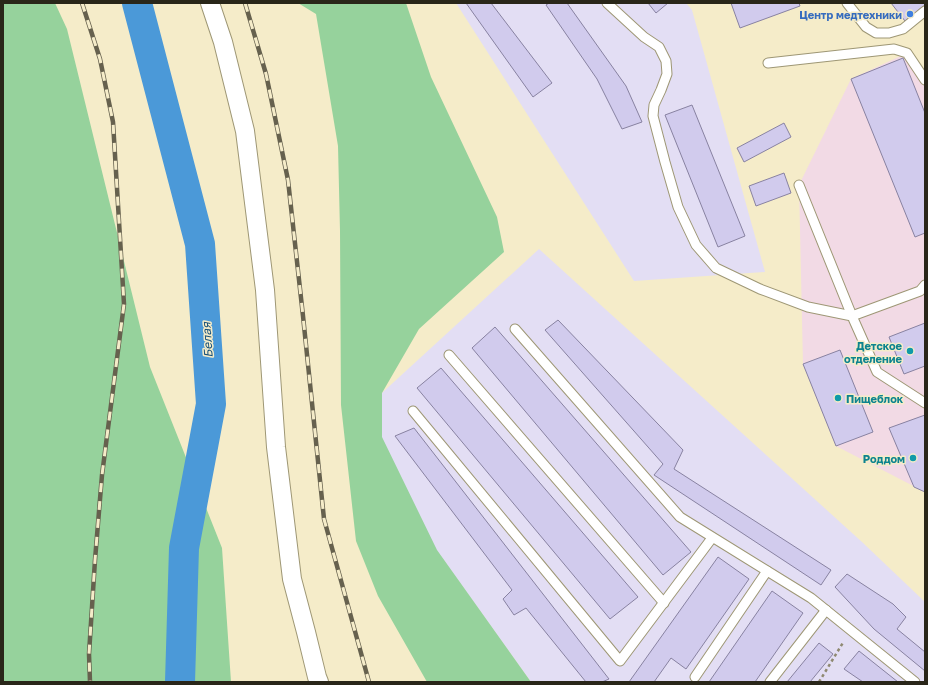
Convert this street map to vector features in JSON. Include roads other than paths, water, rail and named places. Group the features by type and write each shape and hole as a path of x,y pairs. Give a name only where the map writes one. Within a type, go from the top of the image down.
{"street":[{"path":"210,3 223,42 244,131 265,290 276,447 292,579 319,682"}],"lane":[{"path":"607,3 644,37 659,47 666,60 667,74 654,105 652,116 678,207 696,245 716,268 760,289 808,308 852,316 920,291 925,285"},
{"path":"847,3 866,27 876,33 903,29 925,12"},
{"path":"768,63 894,49 907,53 925,80"},
{"path":"799,184 852,316 877,372 925,403"},
{"path":"515,329 680,517 810,598 915,682"},
{"path":"449,355 664,603"},
{"path":"413,411 620,661 712,538"},
{"path":"695,677 767,571"},
{"path":"770,682 826,610"}],"waterway":[{"name":"Белая","path":"137,3 200,244 211,404 184,548 180,682"}],"railway":[{"path":"82,3 100,59 113,122 124,304 102,475 89,654 90,682"},
{"path":"245,3 266,74 288,180 324,519 369,682"}],"place":[{"name":"Центр медтехники","path":"910,14"},
{"name":"Детское отделение","path":"910,351"},
{"name":"Пищеблок","path":"838,398"},
{"name":"Роддом","path":"913,458"}]}
